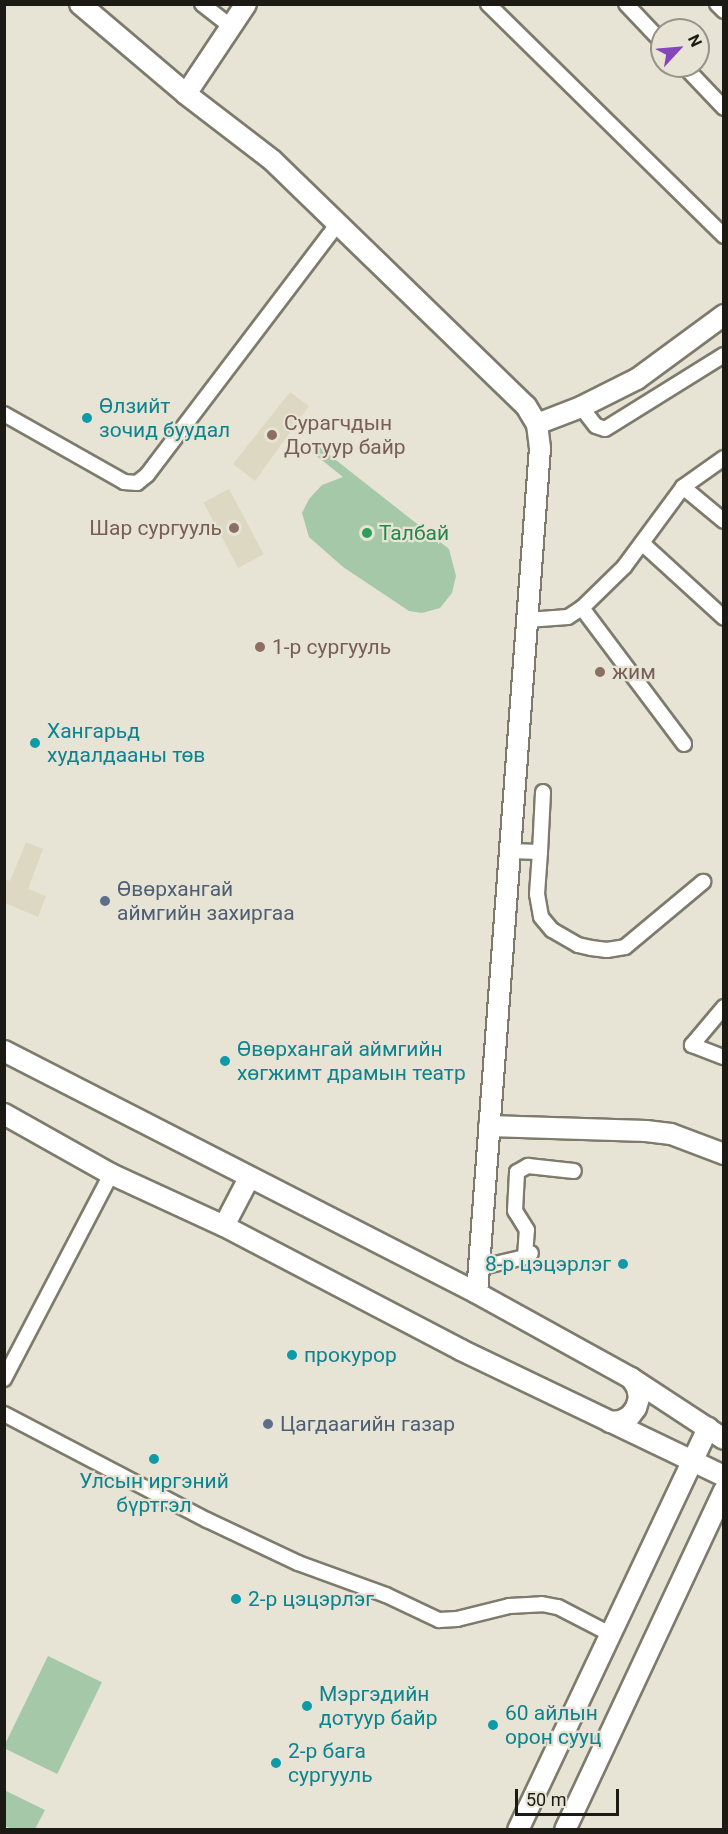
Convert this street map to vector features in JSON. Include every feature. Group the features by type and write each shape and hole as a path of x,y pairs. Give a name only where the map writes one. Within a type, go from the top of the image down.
{"main road":[{"path":"80,4 186,94 272,160 526,406 541,435 477,1293"},
{"path":"186,94 246,4"},
{"path":"537,424 581,407 637,379 723,315"},
{"path":"4,1051 477,1293 630,1378 716,1434 692,1461 518,1830"},
{"path":"4,1114 111,1174 224,1226 461,1350 723,1476"},
{"path":"489,1126 646,1131 671,1134 723,1154"},
{"path":"224,1226 249,1178"},
{"path":"610,1422 621,1421 630,1416 636,1408 639,1398 637,1387 630,1378"},
{"path":"565,1830 723,1490"}],"street":[{"path":"202,4 231,27"},
{"path":"488,4 723,236"},
{"path":"626,4 650,29"},
{"path":"717,4 723,11"},
{"path":"695,78 723,108"},
{"path":"4,414 124,482 137,483 147,475 338,223"},
{"path":"581,407 596,426 605,429 723,355"},
{"path":"527,620 568,616 582,608 624,567 682,487 723,458"},
{"path":"682,487 723,521"},
{"path":"642,543 723,618"},
{"path":"582,608 684,744"},
{"path":"543,792 537,894 541,917 552,930 591,948 607,950 625,947 703,882"},
{"path":"510,851 540,852"},
{"path":"723,1007 692,1045 723,1057"},
{"path":"478,1268 528,1255 527,1230 516,1211 517,1172 528,1166 574,1171"},
{"path":"4,1379 111,1174"},
{"path":"4,1414 207,1520 298,1563 386,1595 439,1620 457,1619 509,1606 542,1604 558,1607 610,1634"}],"shaded area":[{"name":"Сурагчдын Дотуур байр","path":"290,392 309,406 255,481 233,464"},
{"name":"Шар сургууль","path":"229,489 264,554 238,568 203,503"},
{"path":"26,842 43,849 28,889 46,896 38,917 5,903 5,879 10,881"}],"green space":[{"name":"Талбай","path":"318,446 449,549 456,576 452,593 440,608 422,613 409,611 343,567 309,537 302,513 309,499 322,485 343,477 313,453"},
{"path":"48,1656 102,1682 57,1774 4,1748"},
{"path":"4,1790 45,1810 35,1829 12,1829 5,1826"}],"place":[{"name":"Өлзийт зочид буудал","path":"87,418"},
{"name":"Сурагчдын Дотуур байр","path":"272,435"},
{"name":"Шар сургууль","path":"234,528"},
{"name":"Талбай","path":"367,533"},
{"name":"1-р сургууль","path":"260,647"},
{"name":"жим","path":"600,672"},
{"name":"Хангарьд худалдааны төв","path":"35,743"},
{"name":"Өвөрхангай аймгийн захиргаа","path":"105,901"},
{"name":"Өвөрхангай аймгийн хөгжимт драмын театр","path":"225,1061"},
{"name":"8-р цэцэрлэг","path":"623,1264"},
{"name":"прокурор","path":"292,1355"},
{"name":"Цагдаагийн газар","path":"268,1424"},
{"name":"Улсын иргэний бүртгэл","path":"154,1459"},
{"name":"2-р цэцэрлэг","path":"236,1599"},
{"name":"Мэргэдийн дотуур байр","path":"307,1706"},
{"name":"60 айлын орон сууц","path":"493,1725"},
{"name":"2-р бага сургууль","path":"276,1763"}]}
